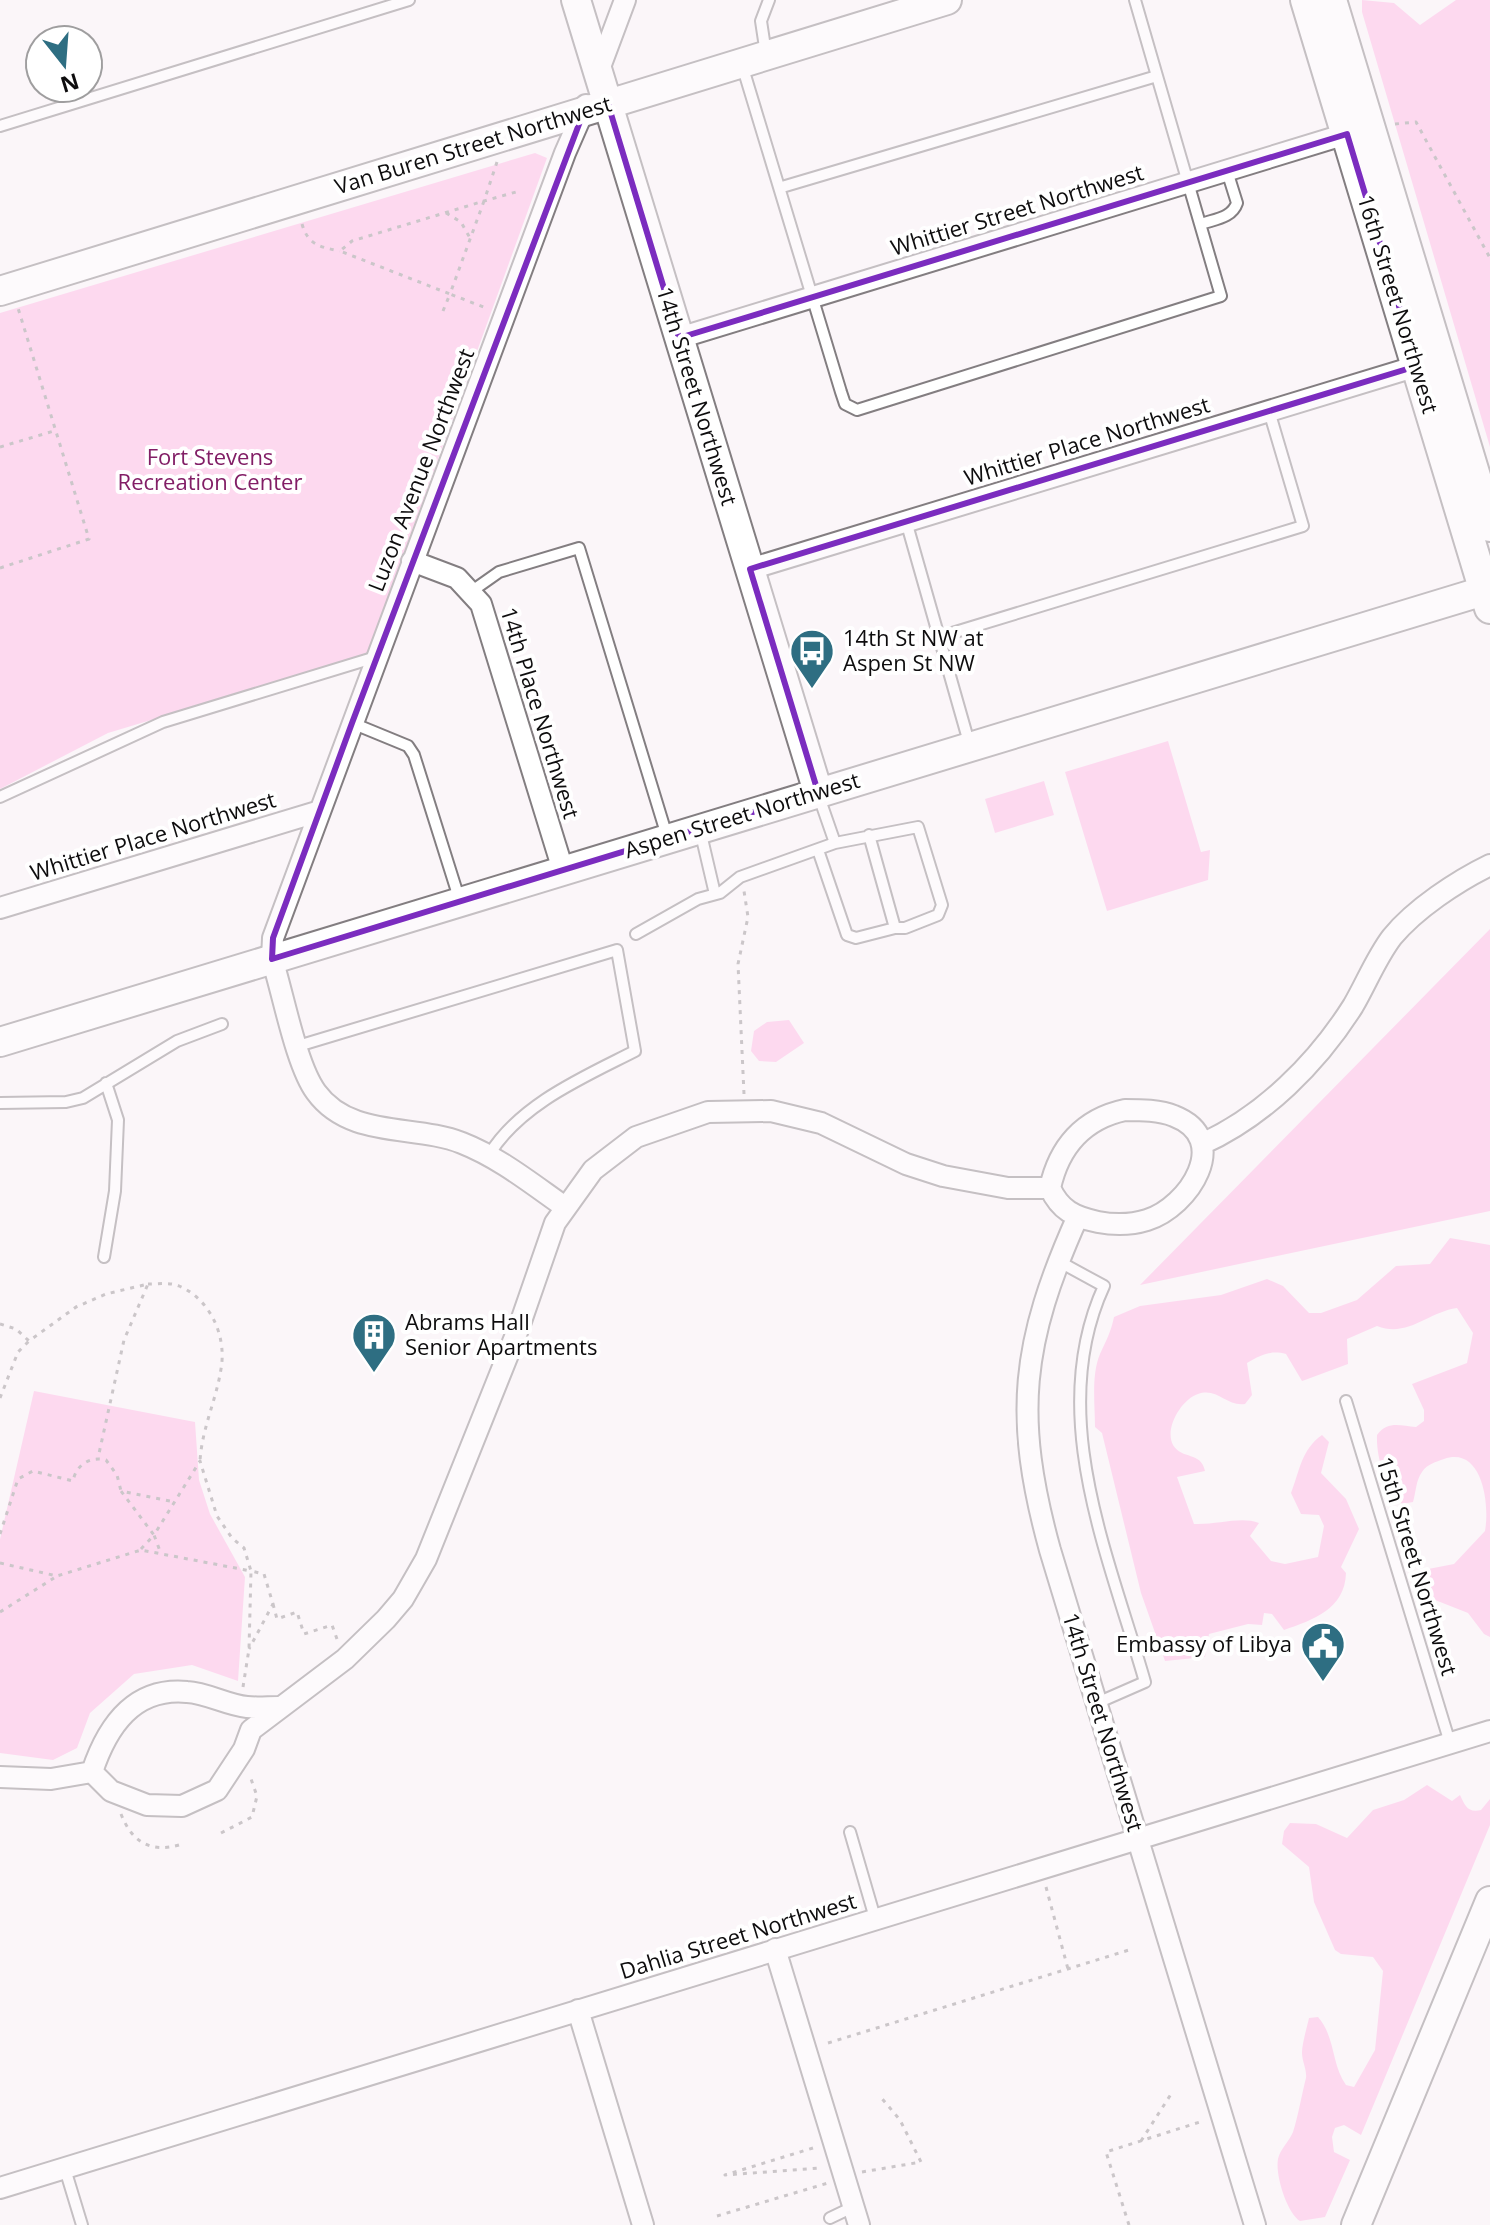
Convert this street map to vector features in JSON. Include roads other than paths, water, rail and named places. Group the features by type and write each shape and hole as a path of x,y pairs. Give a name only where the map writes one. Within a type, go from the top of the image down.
{"main road":[{"name":"16th Street Northwest","path":"1306,0 1368,129"},
{"name":"16th Street Northwest","path":"1331,0 1368,129 1488,596"},
{"name":"16th Street Northwest","path":"1428,362 1490,526"}],"street":[{"name":"14th Street Northwest","path":"576,0 598,73 596,107 679,338 818,792"},
{"path":"598,73 625,0"},
{"name":"Van Buren Street Northwest","path":"9,299 596,107 947,0"},
{"name":"Luzon Avenue Northwest","path":"272,959 273,938 559,168 596,107"},
{"name":"Whittier Street Northwest","path":"679,338 1368,129"},
{"name":"Whittier Place Northwest","path":"750,569 1428,362"},
{"name":"14th Place Northwest","path":"412,561 452,575 472,591 484,611 563,870"},
{"name":"Aspen Street Northwest","path":"0,1042 970,746 1488,596"},
{"name":"Whittier Place Northwest","path":"0,908 320,811"},
{"path":"1202,1144 1237,1125 1289,1084 1336,1030 1394,935 1416,914 1490,865"},
{"path":"272,959 315,1091 333,1110 360,1122 458,1141 489,1155 565,1207"},
{"path":"92,1772 111,1791 147,1805 182,1806 217,1790 248,1740 278,1707 334,1668 366,1640 414,1581 519,1327 555,1223 593,1170 636,1137 686,1117 728,1109 771,1111 812,1120 906,1164 968,1183 1050,1188"},
{"path":"1134,1110 1173,1115 1190,1127 1202,1144 1202,1162 1196,1182 1164,1212 1128,1224 1078,1216 1061,1208 1050,1188 1054,1170 1075,1135 1109,1114 1134,1110"},
{"name":"14th Street Northwest","path":"1078,1216 1058,1261 1029,1360 1027,1424 1045,1531 1255,2225"},
{"path":"92,1772 115,1721 134,1703 163,1693 187,1692 278,1707"},
{"path":"237,1698 248,1740"},
{"name":"Dahlia Street Northwest","path":"0,2188 1490,1731"},
{"path":"0,1777 51,1779 92,1772"},
{"path":"1356,2225 1490,1901"},
{"path":"775,1949 856,2216"},
{"path":"578,2010 643,2225"}],"lane":[{"path":"0,126 409,0"},
{"path":"769,0 761,21 754,59 782,187 813,297 845,404 857,410 1221,296 1135,0"},
{"path":"782,187 1157,76"},
{"path":"1201,224 1231,214 1235,209 1227,171"},
{"path":"939,637 1303,526 1269,411"},
{"path":"906,521 970,746"},
{"path":"472,591 499,572 579,548 668,838"},
{"path":"0,797 163,722 376,657"},
{"path":"352,723 408,746 414,755 460,901"},
{"path":"818,792 835,843"},
{"path":"636,934 698,899 715,894 740,877 835,843 918,827 942,905 938,915 905,928 856,938 847,935 818,850"},
{"path":"700,828 715,894"},
{"path":"869,835 895,928"},
{"path":"298,1046 617,950 635,1051 580,1079 511,1125 489,1155"},
{"path":"0,1103 66,1102 83,1098 177,1041 222,1024"},
{"path":"104,1257 115,1191 118,1120 106,1083"},
{"path":"1058,1261 1104,1286 1078,1374 1084,1472 1145,1682 1097,1703"},
{"name":"15th Street Northwest","path":"1346,1401 1450,1743"},
{"path":"850,1832 875,1918"},
{"path":"65,2169 82,2225"},
{"path":"830,2218 856,2216"}],"place":[{"name":"14th St NW at Aspen St NW","path":"812,690"},
{"name":"Abrams Hall Senior Apartments","path":"374,1374"},
{"name":"Embassy of Libya","path":"1323,1683"}],"park label":[{"name":"Fort Stevens Recreation Center","path":"210,470"}]}
